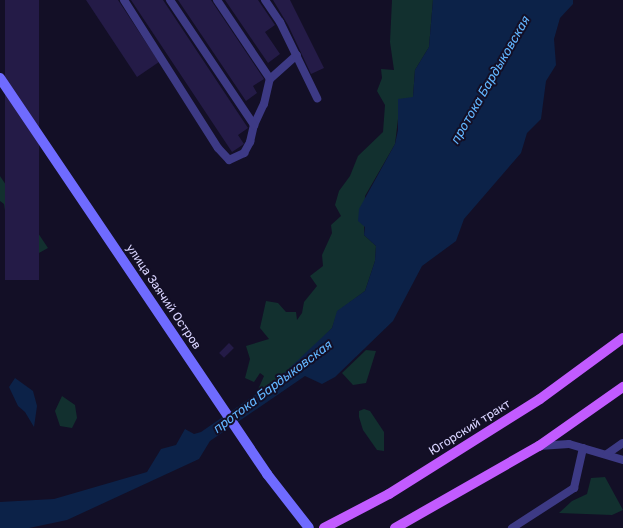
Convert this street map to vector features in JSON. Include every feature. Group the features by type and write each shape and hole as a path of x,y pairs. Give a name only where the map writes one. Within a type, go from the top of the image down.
{"main road":[{"name":"улица Заячий Остров","path":"0,78 267,474 309,528"},
{"name":"Югорский тракт","path":"324,528 389,494 540,399 623,338"},
{"path":"396,528 539,446 623,387"}],"lane":[{"path":"124,0 218,148 229,160 244,153 250,142 254,125 264,104 270,79 297,55"},
{"path":"170,0 254,125"},
{"path":"217,0 270,79"},
{"path":"265,0 297,55 316,98"},
{"path":"607,454 623,443"},
{"path":"539,446 569,444 607,454 623,460"},
{"path":"512,528 574,488 583,448"}],"green space":[{"path":"392,0 433,0 429,47 415,70 413,97 398,119 395,144 365,196 364,235 376,246 375,261 365,291 338,311 332,328 311,351 263,393 256,394 264,376 260,373 254,382 245,378 250,359 246,346 269,339 260,328 266,301 278,303 286,312 296,312 297,320 302,313 304,302 317,286 310,276 323,266 322,255 332,233 331,225 341,216 335,205 339,191 350,176 358,156 383,132 385,105 377,91 382,78 381,69 394,70 390,42"},
{"path":"0,176 48,248 28,259 8,230 4,204 0,201"},
{"path":"366,350 376,351 366,383 353,385 342,373"},
{"path":"62,396 75,405 77,418 72,428 60,426 55,411"},
{"path":"364,409 370,411 384,432 384,451 377,450 363,430 359,417 359,411"},
{"path":"605,477 623,510 612,515 559,513 572,501 587,494 591,478"}],"water":[{"name":"протока Бардыковская","path":"433,0 573,0 573,4 560,18 554,39 556,65 546,81 541,119 527,133 521,153 464,219 456,241 422,266 393,321 335,377 322,384 305,376 210,441 199,459 67,520 29,528 0,528 0,502 54,499 147,472 161,449 176,445 185,429 194,434 201,432 256,394 263,393 332,328 337,311 365,291 375,261 376,246 364,235 365,227 358,221 359,209 395,144 398,130 398,99 413,97 415,70 429,47"},
{"path":"15,378 33,391 37,406 34,427 25,412 18,406 9,387"}],"building":[{"path":"5,0 39,0 39,280 5,280"},
{"path":"86,0 118,0 159,62 137,77"},
{"path":"131,0 163,0 248,128 238,135 244,144 232,152"},
{"path":"178,0 211,0 264,79 253,86 257,93 246,101"},
{"path":"225,0 258,0 275,25 265,32 280,54 268,63"},
{"path":"273,0 290,0 324,68 311,74 288,25"},
{"path":"229,343 234,348 224,358 219,353"}]}
